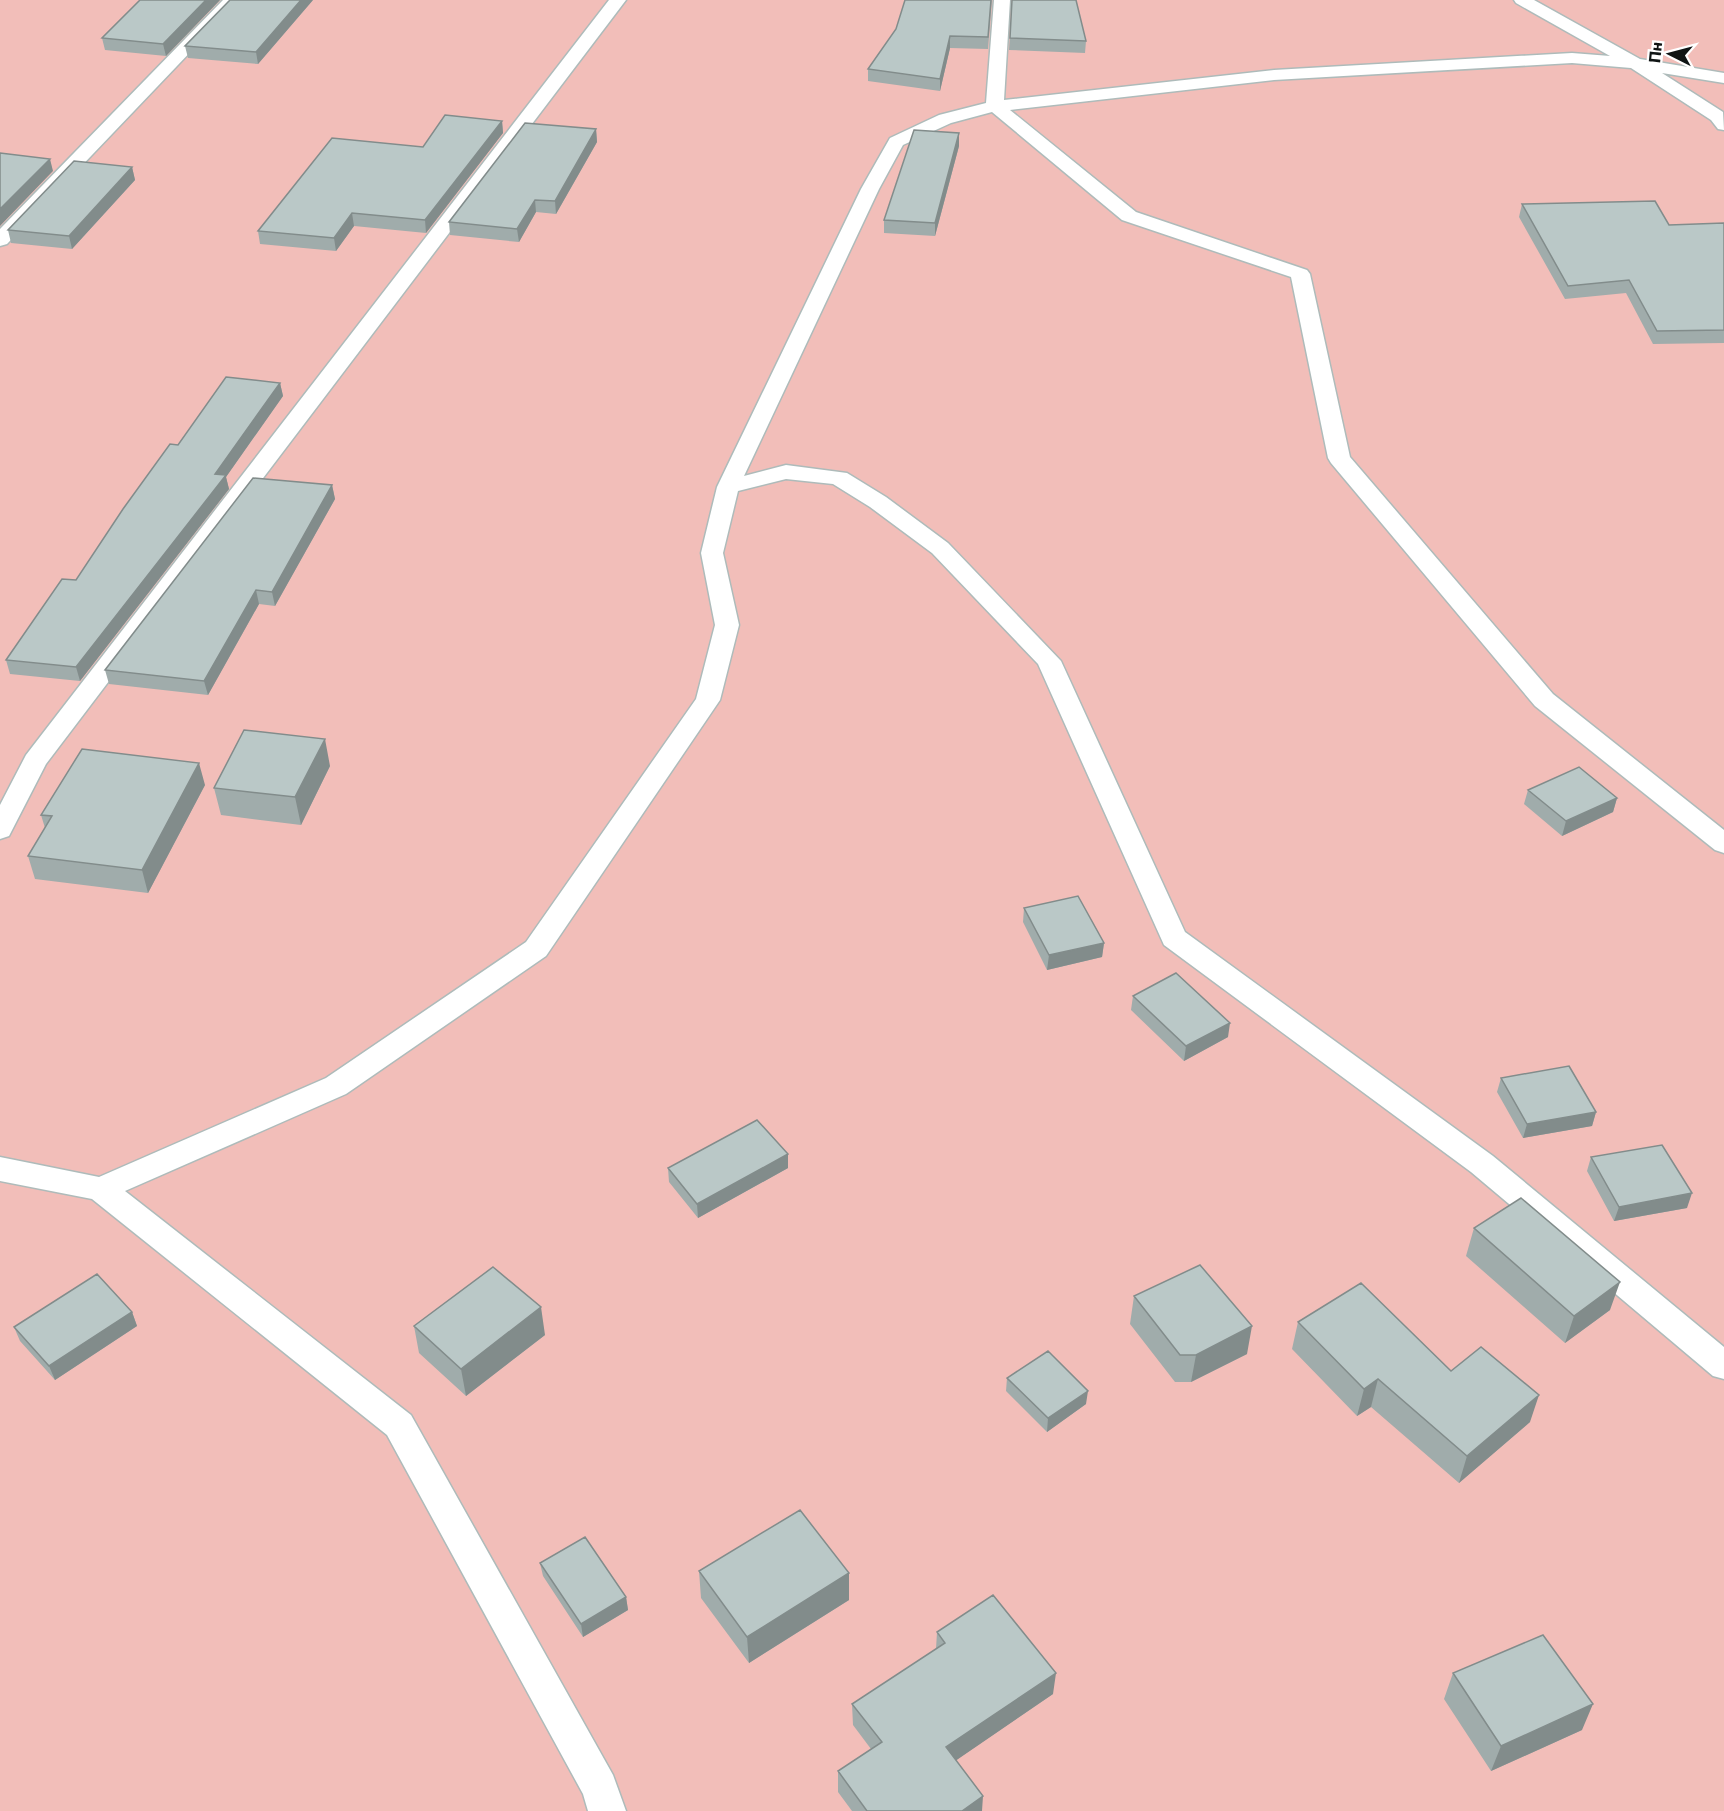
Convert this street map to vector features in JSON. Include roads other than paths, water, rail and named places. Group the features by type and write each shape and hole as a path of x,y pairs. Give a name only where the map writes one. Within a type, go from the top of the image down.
{"lane":[{"path":"0,240 232,0"},
{"path":"0,830 35,761 618,0"},
{"path":"995,106 1002,0"},
{"path":"1522,0 1635,63 1717,116 1724,126"},
{"path":"101,1189 336,1086 537,949 708,700 727,625 712,553 728,487 870,189 896,142 945,119 995,106 1274,75 1572,58 1635,63 1724,78"},
{"path":"995,106 1129,216 1300,274 1339,458 1544,700 1724,844"},
{"path":"728,487 786,472 839,478 878,502 940,548 1049,661 1174,938 1482,1164 1724,1366"},
{"path":"0,1169 101,1189 399,1425 600,1788 607,1811"}]}
